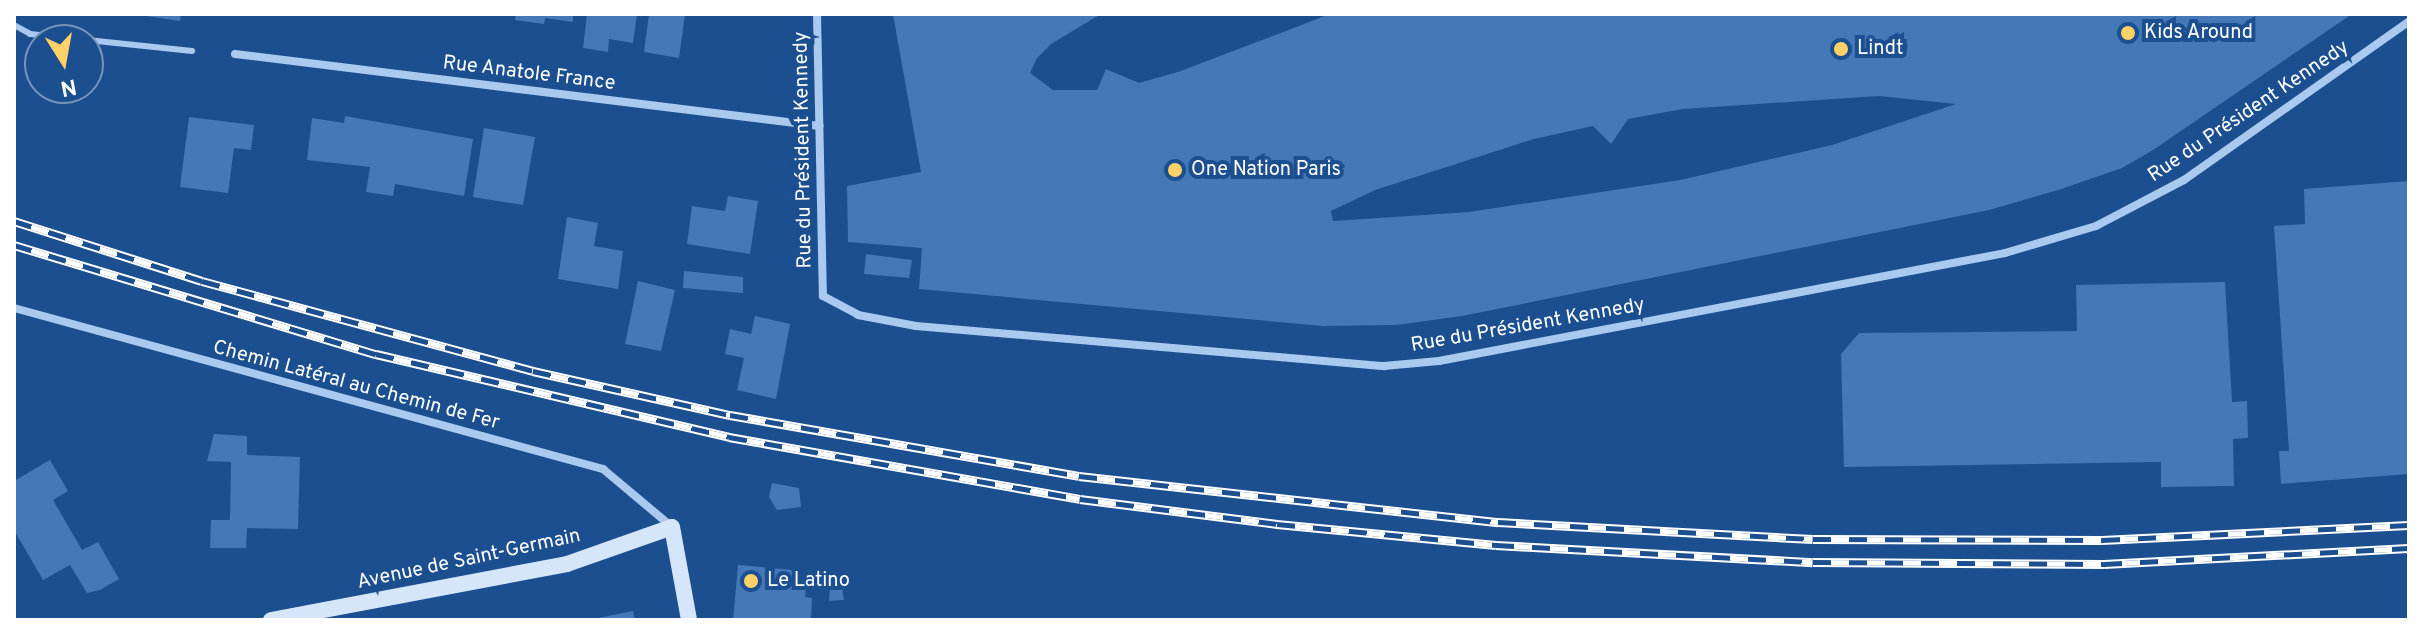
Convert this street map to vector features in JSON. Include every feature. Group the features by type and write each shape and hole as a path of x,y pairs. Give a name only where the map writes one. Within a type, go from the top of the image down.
{"street":[{"name":"Rue du Président Kennedy","path":"817,14 823,296 858,315 916,326 1384,366 1439,361 2005,253 2096,226 2184,180 2409,21"},
{"name":"Rue Anatole France","path":"235,54 820,126"},
{"name":"Chemin Latéral au Chemin de Fer","path":"14,308 603,469 672,527"},
{"name":"Avenue de Saint-Germain","path":"271,620 567,564 672,527"},
{"path":"672,527 689,620"}],"lane":[{"path":"14,25 30,34 192,51"}],"building":[{"path":"133,14 181,14 180,21"},
{"path":"516,14 573,14 573,22 545,18 544,24 515,20"},
{"path":"587,14 637,14 633,43 609,39 608,52 583,48"},
{"path":"649,14 685,14 679,58 644,52"},
{"name":"One Nation Paris","path":"893,14 1101,14 1051,44 1037,58 1030,73 1053,90 1097,90 1106,69 1139,83 1178,72 1330,14 2352,14 2153,150 2122,168 2061,189 1989,210 1462,316 1396,325 1323,326 919,289 922,248 848,242 847,186 921,172","holes":["1879,96 1956,104 1832,145 1680,180 1469,212 1333,221 1331,211 1375,190 1534,139 1593,126 1611,144 1628,119 1683,109"]},
{"path":"345,116 473,139 464,196 395,184 393,196 366,192 370,167 307,160 312,118 344,123"},
{"path":"189,117 254,125 251,150 234,148 228,193 180,187"},
{"path":"484,128 535,137 523,205 473,197"},
{"path":"2409,181 2409,474 2281,484 2279,451 2289,451 2274,226 2305,224 2304,189"},
{"path":"728,196 758,201 750,254 687,244 692,206 725,211"},
{"path":"567,217 598,223 594,246 623,251 618,289 558,279"},
{"path":"866,254 912,260 909,278 864,274"},
{"path":"684,271 743,277 743,293 683,288"},
{"path":"638,281 675,290 661,351 625,344"},
{"path":"2225,282 2232,402 2247,401 2248,438 2233,439 2234,486 2161,487 2161,462 1844,467 1841,354 1859,333 2077,331 2076,285"},
{"path":"755,316 790,324 776,399 737,390 744,358 725,354 730,329 751,334"},
{"path":"214,434 247,436 247,455 300,457 298,529 247,528 246,548 210,548 211,520 230,520 231,462 207,461"},
{"path":"50,460 68,491 53,500 82,550 98,542 119,579 100,590 87,593 70,565 43,580 14,530 14,481"},
{"path":"772,483 799,488 801,507 777,510 769,497"},
{"path":"738,565 794,570 792,586 806,588 805,597 812,598 811,620 733,620"},
{"path":"830,587 842,588 844,600 829,601"},
{"path":"633,611 635,620 593,620 593,619"}],"railway":[{"path":"14,221 202,281 533,371 730,415 1079,476 1498,522 1813,539 2102,540 2409,525"},
{"path":"14,245 376,354 729,437 1080,499 1277,524 1496,545 1813,562 2104,564 2409,548"}],"place":[{"name":"Kids Around","path":"2128,33"},
{"name":"Lindt","path":"1841,49"},
{"name":"One Nation Paris","path":"1175,170"},
{"name":"Le Latino","path":"751,581"}]}
